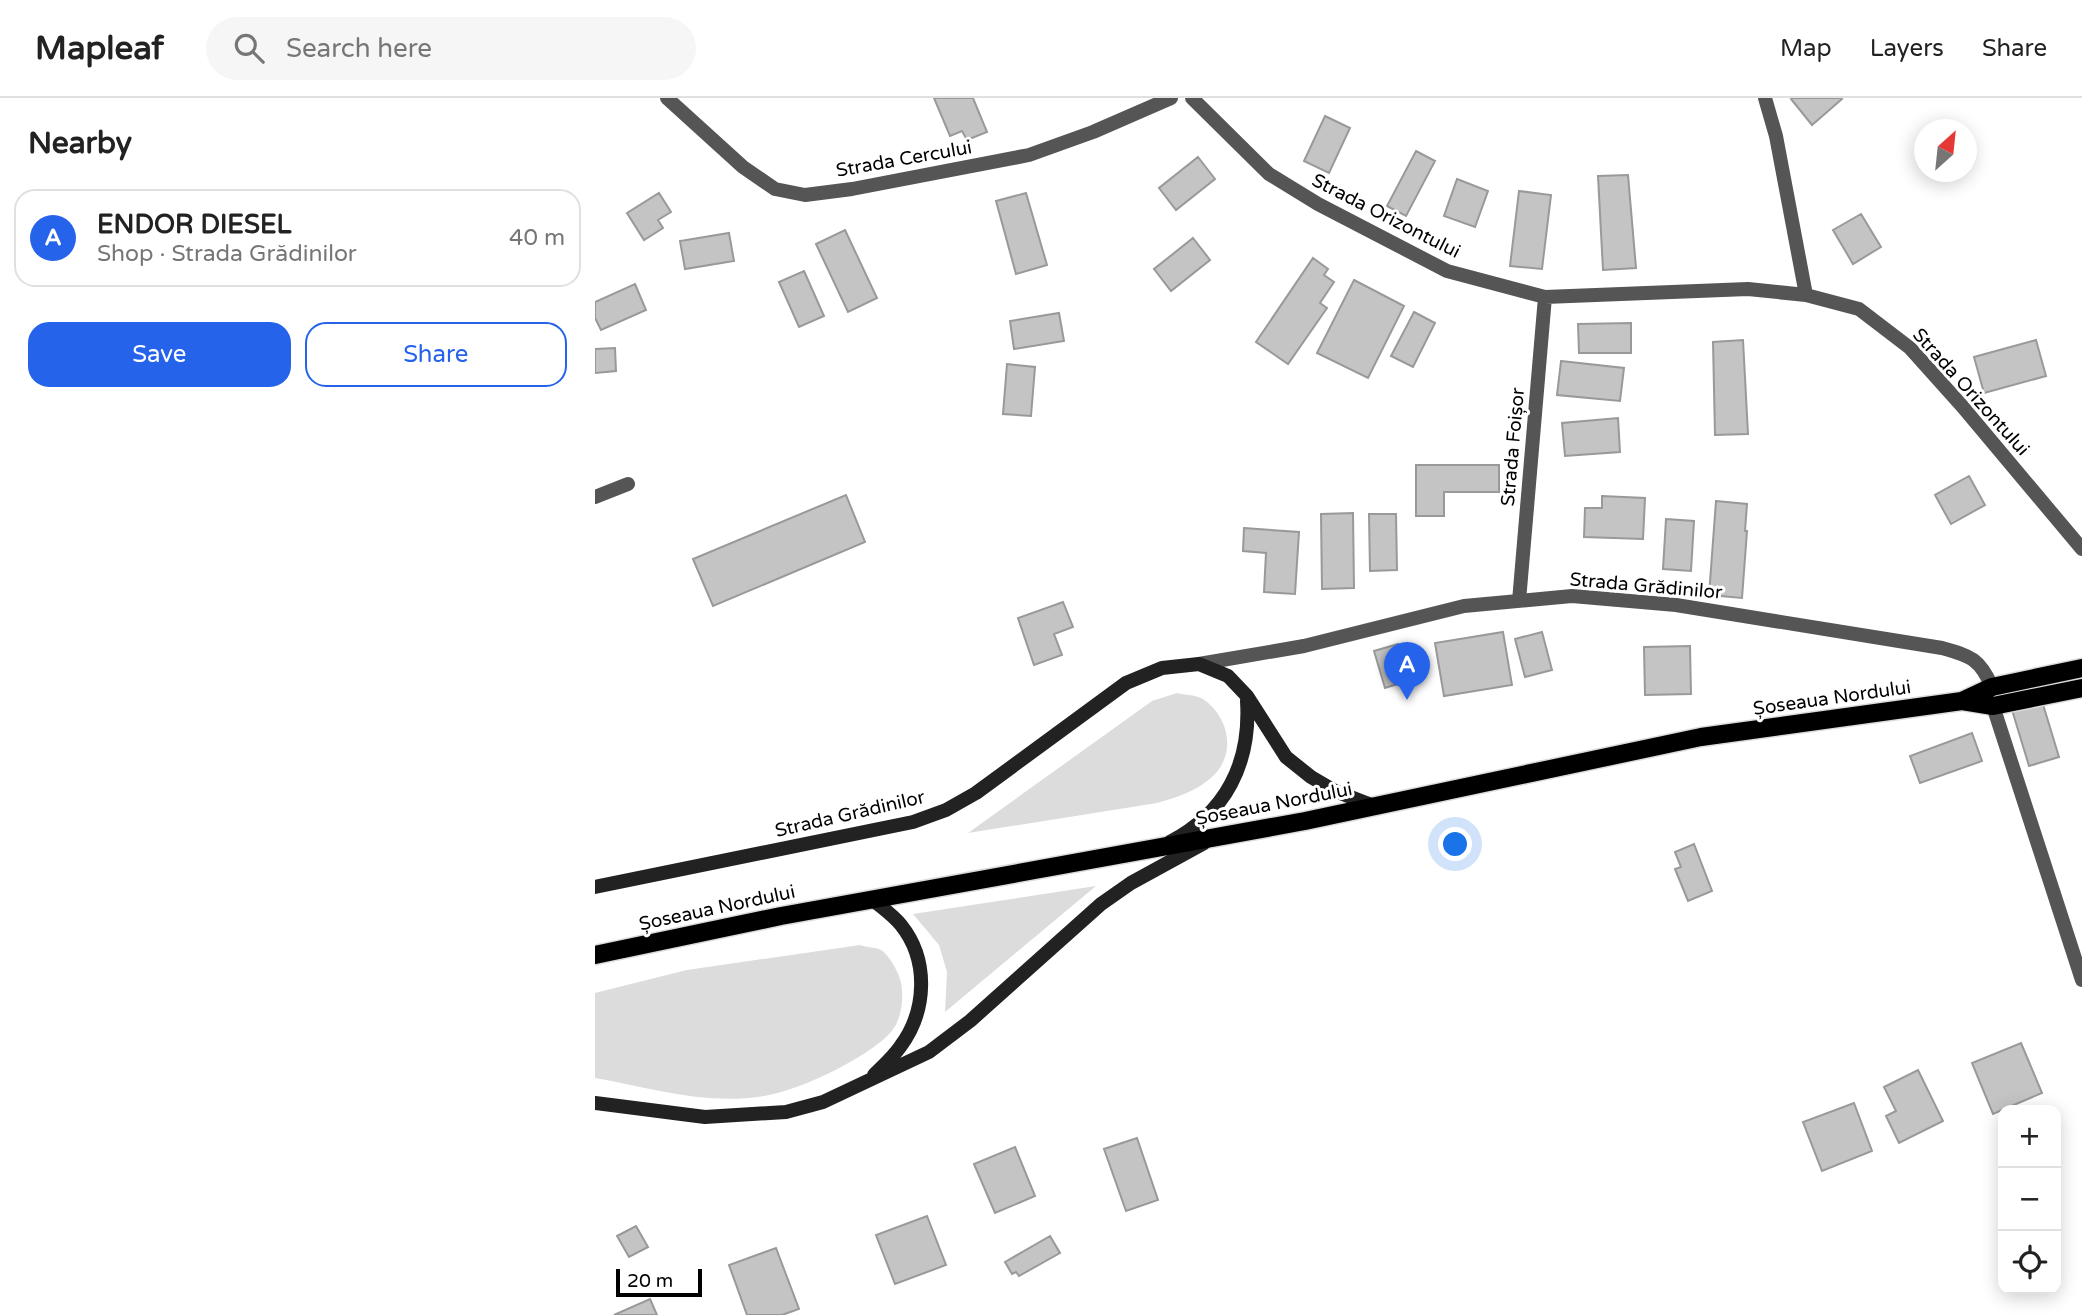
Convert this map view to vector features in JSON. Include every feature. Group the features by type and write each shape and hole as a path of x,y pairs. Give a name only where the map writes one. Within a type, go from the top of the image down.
{"main road":[{"name":"Șoseaua Nordului","path":"1962,701 1992,687 2082,667"},
{"name":"Șoseaua Nordului","path":"595,955 781,916 1374,806 1701,737 1962,701 1993,706 2082,688"}],"street":[{"name":"Strada Cercului","path":"667,98 743,167 775,189 805,195 852,189 1029,155 1093,132 1171,98"},
{"name":"Strada Orizontului","path":"1192,98 1269,174 1447,271 1545,297 1748,289 1806,295 1859,309 1910,348 2082,549"},
{"path":"1765,98 1776,136 1806,295"},
{"name":"Strada Foișor","path":"1520,601 1545,297"},
{"path":"595,497 628,484"},
{"name":"Strada Grădinilor","path":"595,887 913,822 946,810 976,793 1126,683 1162,668 1304,646 1464,606 1572,596 1676,605 1942,648 1967,655 1983,667 1992,687"},
{"path":"1199,664 1228,676 1247,696 1286,757 1311,777 1335,791 1374,806"},
{"path":"1162,846 1186,834 1224,797 1237,774 1245,749 1247,696"},
{"path":"1993,706 2082,979"},
{"path":"595,1103 705,1117 786,1112 823,1102 929,1052 960,1029 1101,904 1131,883 1218,835"},
{"path":"870,1080 901,1046 916,1020 922,993 919,957 900,924 872,899"}],"shaded area":[{"path":"1177,693 1203,699 1213,707 1225,728 1227,751 1223,762 1217,772 1202,785 1157,803 968,833 1152,701"},
{"path":"1096,886 945,1012 947,972 939,945 913,914"},
{"path":"860,945 881,950 894,965 902,989 902,1004 895,1026 881,1042 834,1071 783,1092 725,1099 681,1095 595,1078 595,993 687,970"}],"building":[{"path":"934,98 973,98 987,132 967,140 962,131 950,136"},
{"path":"1792,98 1841,98 1842,99 1812,125"},
{"path":"1325,116 1350,128 1329,173 1304,161"},
{"path":"1416,151 1435,161 1406,216 1387,206"},
{"path":"1198,157 1215,179 1176,210 1159,188"},
{"path":"1628,175 1636,268 1603,270 1598,176"},
{"path":"1457,179 1488,191 1475,227 1444,216"},
{"path":"1519,191 1551,195 1542,269 1510,266"},
{"path":"659,193 671,212 658,220 663,228 644,240 627,213"},
{"path":"1026,193 1047,265 1016,274 996,201"},
{"path":"1861,214 1881,247 1853,264 1833,230"},
{"path":"845,230 877,298 848,312 816,244"},
{"path":"729,233 734,261 685,269 680,241"},
{"path":"1193,238 1210,260 1171,291 1154,269"},
{"path":"1313,258 1328,269 1324,275 1334,282 1320,303 1327,308 1288,364 1256,342"},
{"path":"804,271 824,316 799,327 779,282"},
{"path":"1354,280 1404,306 1368,378 1317,353"},
{"path":"635,284 646,310 601,330 595,318 595,302"},
{"path":"1414,312 1435,323 1413,367 1391,356"},
{"path":"1059,313 1064,341 1014,349 1010,321"},
{"path":"1631,323 1631,353 1579,353 1578,324"},
{"path":"1743,340 1748,434 1715,435 1713,342"},
{"path":"2036,340 2046,376 1984,393 1974,357"},
{"path":"615,348 616,371 595,373 595,349"},
{"path":"1561,361 1624,368 1620,401 1557,395"},
{"path":"1007,364 1035,367 1031,416 1003,414"},
{"path":"1618,418 1620,452 1565,456 1562,423"},
{"path":"1416,465 1499,465 1499,492 1444,492 1444,516 1416,516"},
{"path":"1969,476 1985,505 1951,524 1935,495"},
{"path":"846,495 865,542 713,606 693,559"},
{"path":"1602,496 1645,498 1643,539 1584,537 1585,508 1602,508"},
{"path":"1716,501 1747,504 1742,598 1709,595"},
{"path":"1353,513 1354,588 1322,589 1321,514"},
{"path":"1369,514 1396,514 1397,570 1370,571"},
{"path":"1666,519 1694,521 1691,571 1663,569"},
{"path":"1244,528 1299,532 1295,594 1264,592 1266,553 1243,551"},
{"path":"1063,602 1073,627 1054,634 1062,655 1034,665 1018,618"},
{"path":"1503,632 1512,685 1444,696 1435,643"},
{"path":"1542,632 1552,670 1525,677 1515,639"},
{"path":"1398,644 1410,680 1385,688 1374,651"},
{"path":"1690,646 1691,694 1645,695 1644,647"},
{"path":"2042,701 2059,757 2029,766 2012,710"},
{"path":"1972,733 1982,761 1920,783 1910,756"},
{"path":"1694,844 1712,891 1688,901 1675,869 1681,867 1675,852"},
{"path":"2021,1043 2042,1093 2014,1105 1998,1105 1998,1112 1993,1114 1972,1063"},
{"path":"1918,1070 1943,1121 1899,1143 1886,1116 1896,1111 1884,1087"},
{"path":"1854,1103 1872,1151 1822,1171 1803,1122"},
{"path":"1137,1138 1158,1200 1126,1211 1104,1149"},
{"path":"1015,1147 1035,1196 995,1213 974,1164"},
{"path":"927,1216 946,1265 895,1284 876,1235"},
{"path":"636,1226 648,1247 629,1257 617,1236"},
{"path":"1050,1236 1060,1253 1019,1276 1016,1272 1012,1274 1005,1262"},
{"path":"776,1248 799,1309 782,1315 747,1315 729,1265"},
{"path":"650,1299 657,1315 614,1315"}],"place":[{"name":"ENDOR DIESEL","path":"1407,700"}]}
